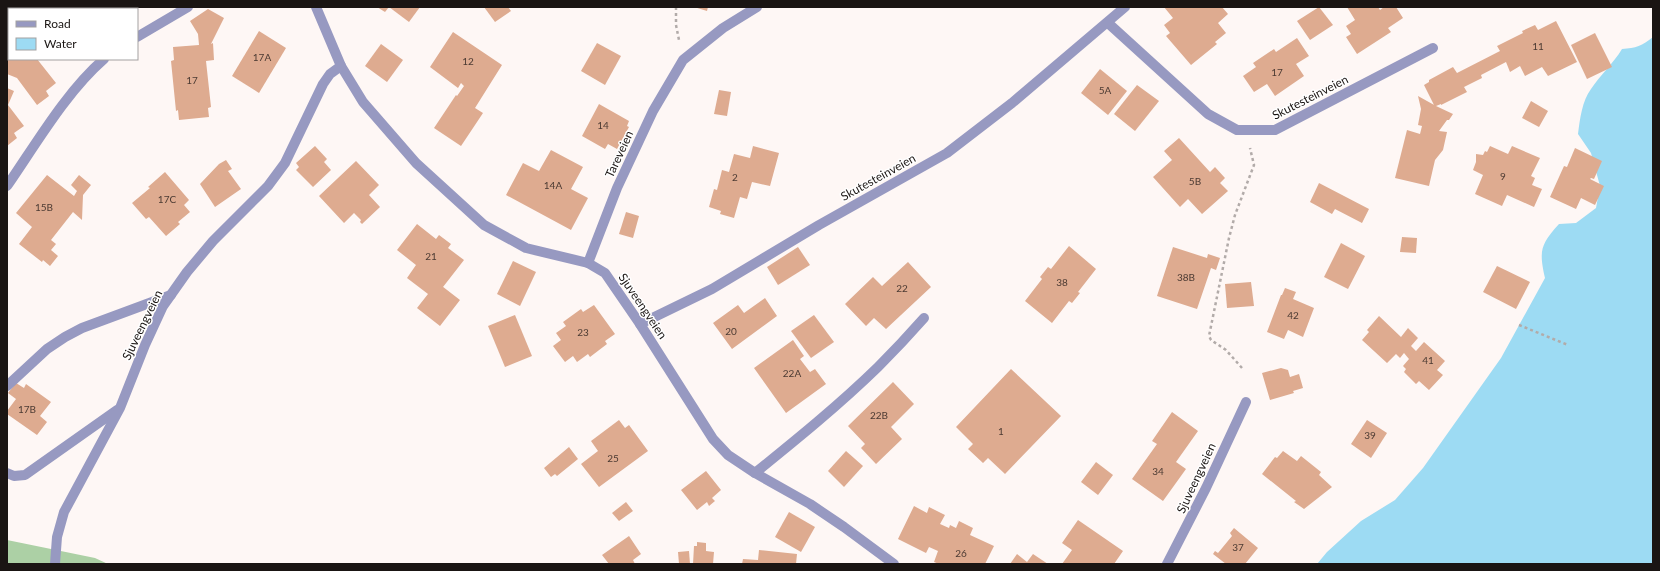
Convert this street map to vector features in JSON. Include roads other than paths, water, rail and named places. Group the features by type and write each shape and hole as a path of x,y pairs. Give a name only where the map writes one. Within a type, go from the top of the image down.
{"street":[{"path":"138,36 188,7"},
{"name":"Sjuveengveien","path":"316,7 341,66 364,102 416,163 484,225 526,248 588,263 605,273 640,324 713,439 728,455 755,473 822,512 894,564"},
{"name":"Tareveien","path":"588,263 616,188 653,111 683,60 723,28 757,7"},
{"name":"Skutesteinveien","path":"640,324 712,289 819,225 947,153 1012,103 1125,7"},
{"name":"Skutesteinveien","path":"1108,23 1208,114 1237,130 1275,130 1433,48"},
{"path":"7,186 59,111 94,68 103,60"},
{"name":"Sjuveengveien","path":"55,564 57,537 64,512 120,408 145,345 163,306 187,272 213,241 268,186 285,164 323,84 330,74 341,66"},
{"path":"7,386 47,349 70,334 97,322 171,295"},
{"path":"755,473 810,429 878,367 924,318"},
{"name":"Sjuveengveien","path":"1167,564 1206,488 1246,402"},
{"path":"7,472 14,476 25,475 120,408"}],"water":[{"path":"1653,37 1653,564 1317,564 1327,552 1361,521 1395,500 1423,468 1501,358 1545,278 1542,255 1548,238 1559,224 1576,223 1596,208 1600,186 1591,153 1578,134 1585,99 1622,49 1639,46"}]}
